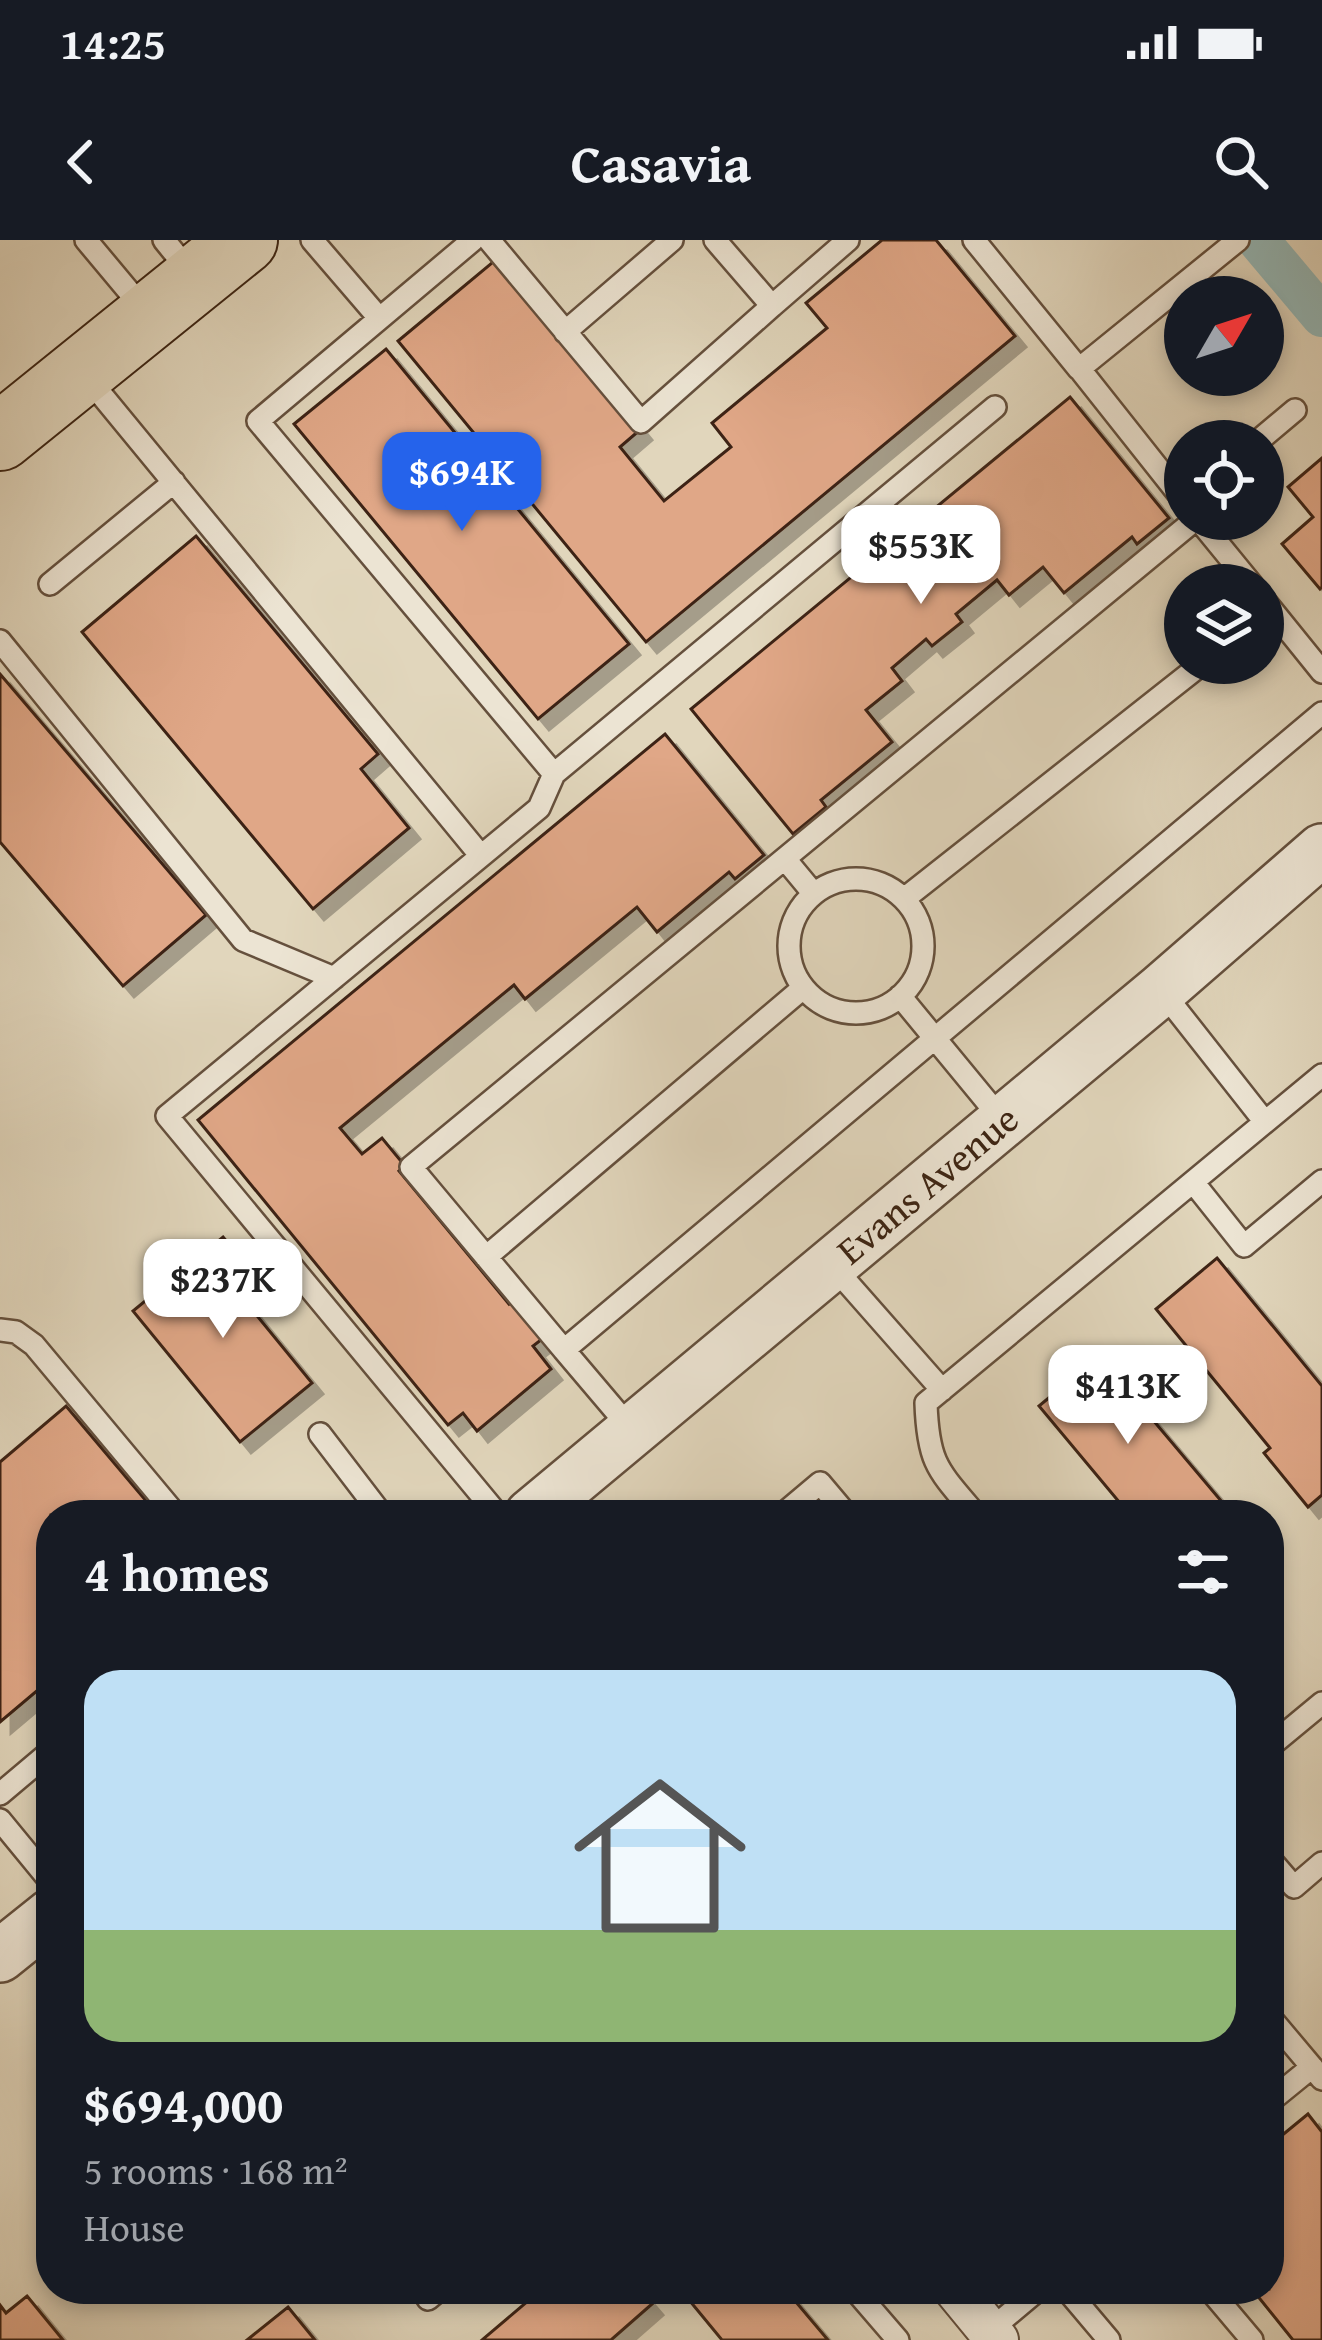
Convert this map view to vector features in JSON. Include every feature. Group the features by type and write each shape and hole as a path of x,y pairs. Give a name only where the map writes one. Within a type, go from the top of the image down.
{"main road":[{"path":"0,437 82,371 188,269"}],"street":[{"name":"Evans Avenue","path":"548,1500 1161,990 1322,850"},
{"path":"967,2304 993,2335"}],"lane":[{"path":"86,240 188,269"},
{"path":"312,240 379,318"},
{"path":"472,240 258,421 554,774"},
{"path":"489,240 641,422 848,240"},
{"path":"565,332 672,240"},
{"path":"716,240 772,306"},
{"path":"974,240 1164,476"},
{"path":"1078,367 1238,240"},
{"path":"82,371 481,856"},
{"path":"486,1500 167,1116 539,808 554,774 995,406"},
{"path":"1283,420 1295,410"},
{"path":"50,584 174,482"},
{"path":"631,1429 410,1168 1171,540"},
{"path":"1214,540 1234,564"},
{"path":"1284,629 1322,672"},
{"path":"0,641 243,940 334,978"},
{"path":"904,899 1176,684"},
{"path":"564,1350 1322,713"},
{"path":"784,859 814,894"},
{"path":"864,879 904,899 922,938 914,980 900,996 882,1008 861,1013 839,1011 803,988 788,946 802,904 841,880 864,879"},
{"path":"486,1258 803,988"},
{"path":"1161,990 1264,1122"},
{"path":"900,996 1003,1121"},
{"path":"963,1500 937,1469 927,1447 926,1403 1322,1075"},
{"path":"1193,1182 1244,1246 1322,1181"},
{"path":"831,1264 942,1390"},
{"path":"0,1330 16,1332 34,1345 163,1500"},
{"path":"320,1434 371,1500"},
{"path":"800,1500 820,1483 834,1500"},
{"path":"1284,1735 1322,1703"},
{"path":"0,1794 36,1764"},
{"path":"0,1820 36,1864"},
{"path":"1284,1875 1294,1887 1322,1863"},
{"path":"1284,2034 1317,2073 1284,2093"},
{"path":"867,2304 898,2340"},
{"path":"993,2335 1024,2304"},
{"path":"1079,2304 1109,2340"},
{"path":"1222,2304 1252,2340"}],"building":[{"path":"882,240 936,240 1015,336 646,642 398,341 499,257 641,429 620,447 664,501 731,447 712,423 827,328 806,303"},
{"path":"386,349 629,644 538,719 294,424"},
{"path":"1070,397 1164,512 1164,522 1137,544 1132,537 1064,593 1043,567 1009,595 997,580 956,614 962,622 932,646 926,639 892,668 902,681 866,710 892,742 821,800 826,807 793,834 691,709"},
{"path":"1322,458 1320,589 1282,544 1313,517 1288,487"},
{"path":"196,536 378,754 361,769 409,828 313,909 82,632"},
{"path":"0,674 206,915 123,986 0,842"},
{"path":"665,734 764,855 735,879 729,872 657,932 637,907 525,999 514,985 340,1128 362,1154 382,1138 405,1166 399,1171 509,1304 516,1298 546,1336 533,1346 551,1369 477,1431 463,1413 448,1425 198,1120"},
{"path":"223,1237 255,1275 236,1290 312,1383 240,1442 133,1311"},
{"path":"1217,1258 1322,1386 1322,1495 1308,1507 1264,1453 1270,1448 1156,1309"},
{"path":"1099,1356 1220,1500 1117,1500 1039,1406"},
{"path":"66,1406 145,1500 36,1500 36,1692 0,1722 0,1462"},
{"path":"1308,2114 1322,2132 1322,2340 1293,2340 1264,2304 1284,2304 1284,2134"},
{"path":"27,2296 63,2340 0,2340 0,2305 6,2313"},
{"path":"524,2304 652,2304 611,2340 482,2340"},
{"path":"692,2304 798,2304 828,2340 722,2340"},
{"path":"288,2307 315,2340 247,2340"}],"waterway":[{"path":"1258,240 1322,316"}]}
